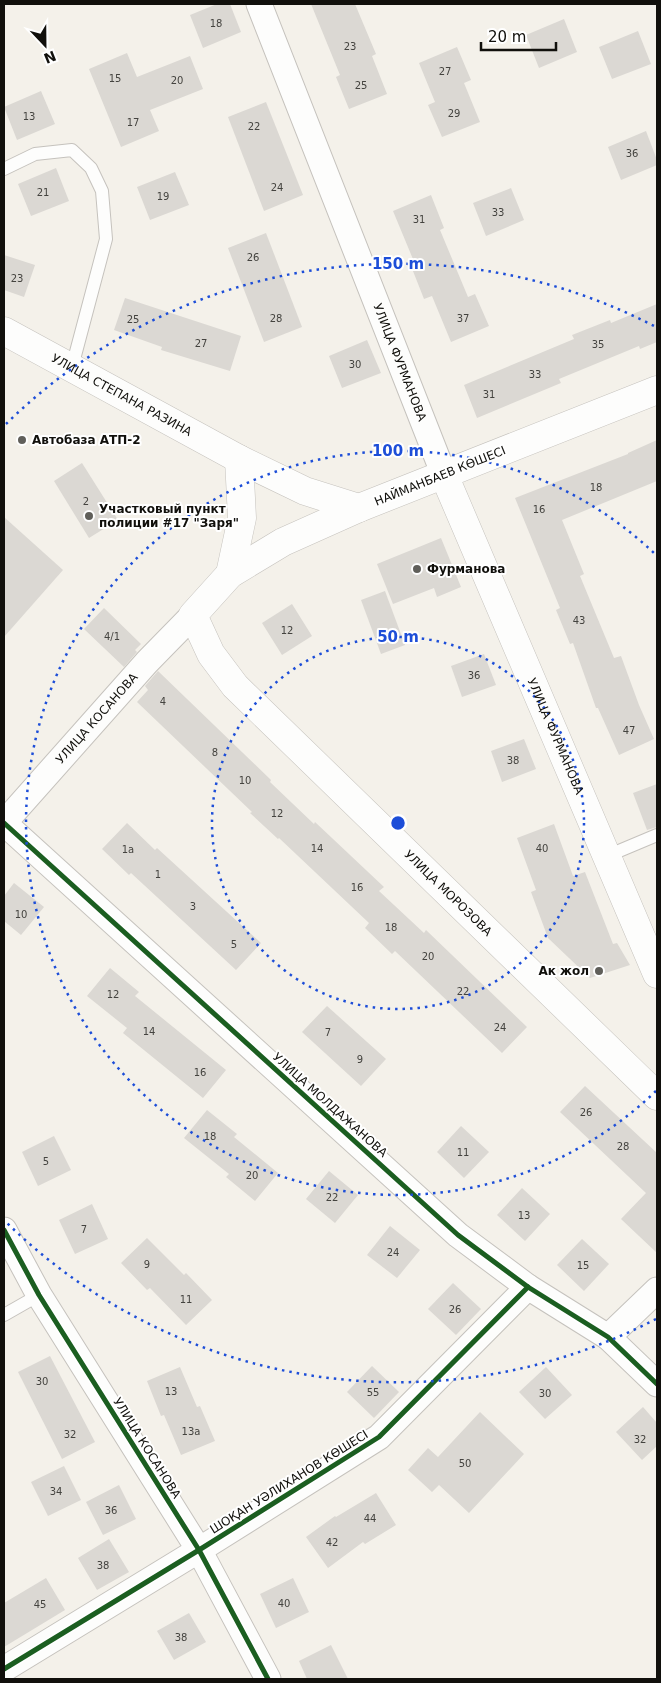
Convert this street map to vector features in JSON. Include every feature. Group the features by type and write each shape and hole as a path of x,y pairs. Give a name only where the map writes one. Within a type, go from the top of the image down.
{"main road":[{"name":"УЛИЦА СТЕПАНА РАЗИНА","path":"4,331 239,459 305,492 359,508"},
{"name":"НАЙМАНБАЕВ КӨШЕСІ","path":"230,574 282,542 359,508 657,390"},
{"path":"193,615 230,574 242,518 239,459"},
{"name":"УЛИЦА ФУРМАНОВА","path":"444,475 657,974"},
{"name":"УЛИЦА МОРОЗОВА","path":"193,615 211,654 235,686 657,1096"}],"street":[{"name":"УЛИЦА ФУРМАНОВА","path":"259,4 444,475"},
{"name":"УЛИЦА КОСАНОВА","path":"4,823 148,662 193,615"},
{"name":"УЛИЦА МОЛДАЖАНОВА","path":"4,823 458,1235 528,1287 608,1337 657,1384"},
{"name":"УЛИЦА КОСАНОВА","path":"4,1230 39,1295 199,1550 268,1679"},
{"name":"ШОҚАН УӘЛИХАНОВ КӨШЕСІ","path":"4,1668 199,1550 379,1437 528,1287"},
{"path":"608,1337 657,1290"}],"lane":[{"path":"4,169 35,154 72,150 91,168 102,191 106,239 72,367"},
{"path":"607,856 657,835"},
{"path":"4,1315 39,1295"}],"building":[{"path":"217,4 230,4 241,32 203,48 190,15"},
{"path":"311,4 355,4 376,54 372,56 387,94 349,109 336,77 340,75"},
{"path":"564,19 577,52 539,68 526,35"},
{"path":"638,31 651,64 612,79 599,47"},
{"path":"457,47 471,80 464,83 480,122 442,137 428,105 435,102 419,63"},
{"path":"127,53 137,77 190,56 203,89 150,110 159,131 121,147 89,69"},
{"path":"41,91 55,124 17,140 4,107"},
{"path":"266,102 303,195 264,211 228,117"},
{"path":"646,131 657,160 657,165 621,180 608,147"},
{"path":"56,168 69,201 31,216 18,184"},
{"path":"175,172 189,205 150,220 137,187"},
{"path":"511,188 524,220 486,236 473,203"},
{"path":"431,195 444,228 440,230 468,297 475,294 489,326 451,342 432,296 424,299 411,266 415,264 393,211"},
{"path":"266,233 302,327 264,342 228,248"},
{"path":"4,255 35,265 24,297 4,290"},
{"path":"125,298 241,336 230,371 161,350 162,347 114,330"},
{"path":"657,304 657,342 640,349 639,346 559,379 561,383 477,418 464,385 574,339 572,335 610,320 611,323"},
{"path":"367,340 381,373 342,388 329,356"},
{"path":"657,440 657,481 562,520 584,574 580,576 614,658 621,656 654,739 619,755 598,708 596,708 573,643 570,644 556,610 560,608 515,498 628,454"},
{"path":"82,463 118,520 89,538 54,481"},
{"path":"4,517 63,570 4,637"},
{"name":"Фурманова","path":"441,538 461,587 437,597 434,588 393,604 377,564"},
{"path":"385,591 405,645 381,654 361,600"},
{"path":"292,604 312,636 282,655 262,623"},
{"path":"104,608 141,644 135,650 137,652 124,667 84,629"},
{"path":"484,654 496,685 462,697 451,666"},
{"path":"158,671 271,780 270,782 384,887 379,891 424,933 426,930 527,1027 502,1053 395,951 392,954 365,928 369,923 250,813 252,812 137,702 148,690 145,686"},
{"path":"524,739 536,769 502,782 491,751"},
{"path":"657,784 657,827 647,830 633,793"},
{"path":"127,823 261,943 236,970 131,873 129,875 102,849"},
{"path":"554,824 573,876 585,872 613,944 617,943 630,965 590,978 548,938 531,892 536,890 517,838"},
{"path":"14,883 44,907 21,935 4,921 4,896"},
{"path":"110,968 139,992 135,996 226,1070 203,1098 123,1033 127,1028 87,996"},
{"path":"327,1006 386,1059 361,1086 302,1032"},
{"path":"585,1086 657,1153 657,1253 621,1219 646,1193 560,1112"},
{"path":"207,1110 237,1134 234,1137 278,1173 255,1201 226,1177 229,1174 184,1138"},
{"path":"461,1126 489,1152 464,1178 437,1152"},
{"path":"54,1136 71,1170 38,1186 22,1152"},
{"path":"329,1171 358,1195 335,1223 306,1199"},
{"path":"522,1188 550,1214 525,1241 497,1215"},
{"path":"92,1204 108,1239 75,1254 59,1220"},
{"path":"390,1226 420,1250 397,1278 367,1255"},
{"path":"147,1238 184,1275 186,1273 212,1300 186,1325 150,1288 147,1290 121,1263"},
{"path":"582,1239 609,1264 584,1291 557,1265"},
{"path":"453,1283 481,1309 456,1335 428,1309"},
{"path":"50,1356 95,1442 62,1459 18,1372"},
{"path":"372,1366 399,1392 374,1418 347,1392"},
{"path":"180,1367 197,1407 200,1406 215,1441 181,1455 164,1415 161,1416 147,1381"},
{"path":"546,1367 572,1395 545,1419 519,1392"},
{"path":"643,1407 657,1423 657,1446 642,1460 616,1432"},
{"path":"480,1412 524,1454 469,1513 439,1485 432,1492 408,1470 428,1448 438,1457"},
{"path":"64,1466 81,1500 48,1516 31,1482"},
{"path":"119,1485 136,1519 103,1535 86,1502"},
{"path":"376,1493 396,1525 365,1544 363,1542 328,1568 306,1537 335,1516"},
{"path":"109,1539 129,1572 97,1590 78,1558"},
{"path":"46,1578 65,1610 4,1647 4,1603"},
{"path":"293,1578 309,1612 276,1628 260,1594"},
{"path":"189,1613 206,1642 174,1660 157,1631"},
{"path":"331,1645 348,1679 307,1679 299,1661"}],"cycle path":[{"path":"4,823 458,1235 528,1287 608,1337 657,1384"},
{"path":"4,1230 39,1295 199,1550 268,1679"},
{"path":"4,1669 379,1437 528,1287"}],"place":[{"name":"Автобаза АТП-2","path":"22,440"},
{"name":"Участковый пункт полиции #17 \"Заря\"","path":"89,516"},
{"name":"Фурманова","path":"417,569"},
{"name":"Ак жол","path":"599,971"}]}
